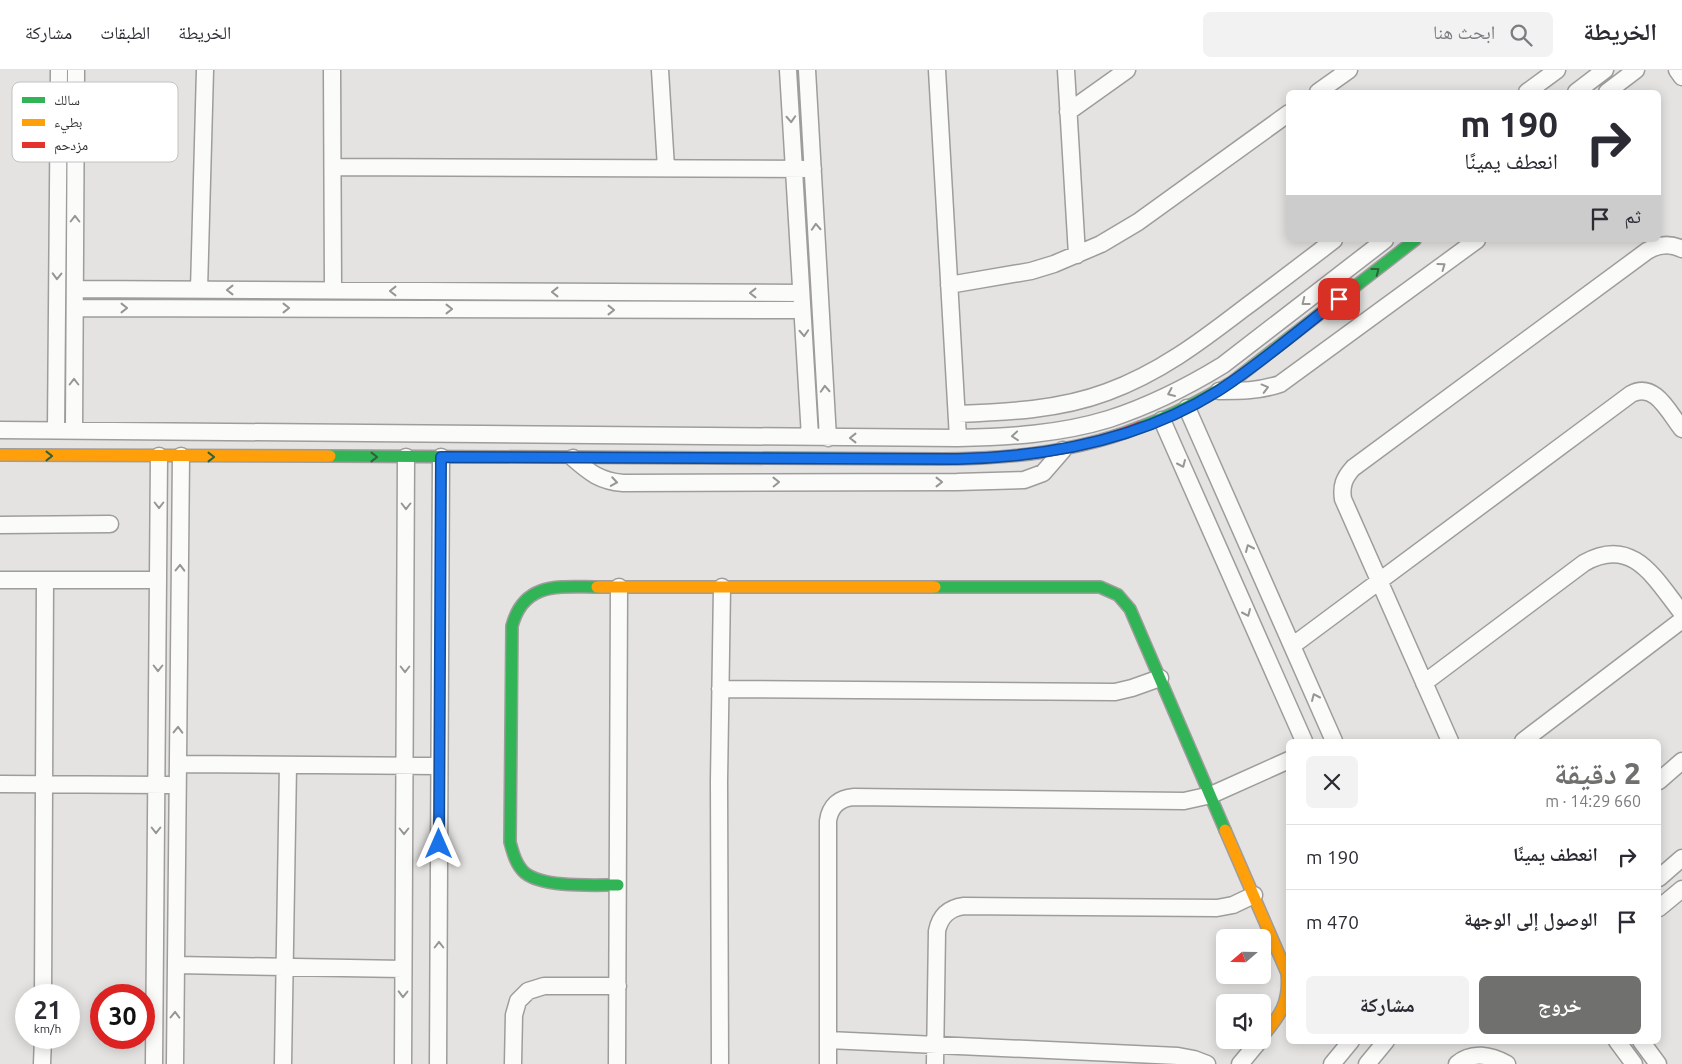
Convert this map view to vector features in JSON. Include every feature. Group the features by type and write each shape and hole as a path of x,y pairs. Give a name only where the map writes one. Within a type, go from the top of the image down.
{"street":[{"path":"199,290 205,70"},
{"path":"332,70 333,290"},
{"path":"660,70 666,168"},
{"path":"788,70 810,437"},
{"path":"807,70 828,438"},
{"path":"937,70 958,438"},
{"path":"1066,70 1077,256"},
{"path":"1068,112 1128,70"},
{"path":"1321,90 1349,70"},
{"path":"1530,90 1557,70"},
{"path":"1579,90 1605,70"},
{"path":"1677,70 1682,77"},
{"path":"1610,90 1633,73"},
{"path":"1630,90 1633,73"},
{"path":"949,285 1031,271 1077,256 1101,244 1138,222 1286,115"},
{"path":"56,430 58,162"},
{"path":"74,430 76,162"},
{"path":"333,167 813,169"},
{"path":"957,414 1005,412 1062,405 1106,392 1150,374 1189,350 1331,242"},
{"path":"0,430 828,438 958,438 1013,436 1059,431 1109,419 1135,409 1188,386 1223,366 1382,242"},
{"path":"0,455 898,459 988,458 1021,456 1063,450 1112,438 1162,420 1217,391 1413,242"},
{"path":"1217,391 1251,391 1266,389 1280,384 1474,242"},
{"path":"1449,739 1343,499 1343,482 1347,474 1382,446 1647,251 1663,244 1682,249"},
{"path":"75,289 801,294"},
{"path":"75,308 802,310"},
{"path":"1292,646 1636,392 1646,391 1656,395 1682,429"},
{"path":"1187,408 1333,739"},
{"path":"1162,420 1303,739"},
{"path":"231,432 231,457"},
{"path":"898,438 898,459"},
{"path":"573,458 598,478 623,483 957,482 1031,478 1048,468 1063,450"},
{"path":"154,1064 159,456"},
{"path":"175,1064 181,456"},
{"path":"403,1064 406,457"},
{"path":"438,1064 441,457"},
{"path":"0,525 110,524"},
{"path":"1424,683 1584,563 1595,557 1621,554 1634,558 1644,566 1682,613"},
{"path":"0,580 158,580"},
{"path":"43,984 46,580"},
{"path":"617,1064 619,587"},
{"path":"720,1064 720,689 722,587"},
{"path":"618,885 543,883 528,876 521,869 512,852 510,842 512,626 513,619 520,605 526,599 546,588 1100,587 1118,595 1126,604 1211,795 1286,973"},
{"path":"1526,739 1682,620"},
{"path":"720,689 1115,692 1160,678"},
{"path":"828,1064 828,821 832,808 841,800 854,797 1194,800 1211,795 1286,761"},
{"path":"1661,779 1682,761"},
{"path":"178,764 439,766"},
{"path":"283,1064 288,765"},
{"path":"0,784 177,785"},
{"path":"1661,876 1682,858"},
{"path":"1661,906 1682,889"},
{"path":"935,1064 937,931 941,918 951,909 964,906 1209,909 1226,907 1254,896"},
{"path":"176,964 403,969"},
{"path":"513,1064 514,1015 518,1001 528,991 544,986 618,986"},
{"path":"1271,1026 1284,1009 1286,1002"},
{"path":"828,1040 1178,1056 1207,1064"},
{"path":"1332,1064 1349,1044"},
{"path":"1367,1064 1384,1044"},
{"path":"1618,1044 1626,1061"},
{"path":"1643,1044 1658,1064"},
{"path":"42,1049 42,1064"},
{"path":"1240,1064 1252,1049"},
{"path":"1457,1064 1472,1056 1485,1055 1497,1058 1507,1064"}],"traffic: fast":[{"path":"1140,427 1187,407 1232,382 1412,242"},
{"path":"330,456 942,459"},
{"path":"597,587 557,587 534,594 525,601 518,611 512,626 510,842 519,866 533,878 570,885 618,885"},
{"path":"935,587 1100,587 1118,595 1130,609 1225,830"}],"traffic: slow":[{"path":"0,455 330,456"},
{"path":"597,587 935,587"},
{"path":"1225,830 1286,971"},
{"path":"1271,1026 1279,1015 1286,996"}],"traffic: jam":[{"path":"942,459 992,458 1068,448 1092,443 1140,427"}],"route":[{"path":"439,844 441,457 957,459 1013,457 1063,450 1112,438 1138,429 1162,420 1202,400 1232,382 1339,299"}]}
